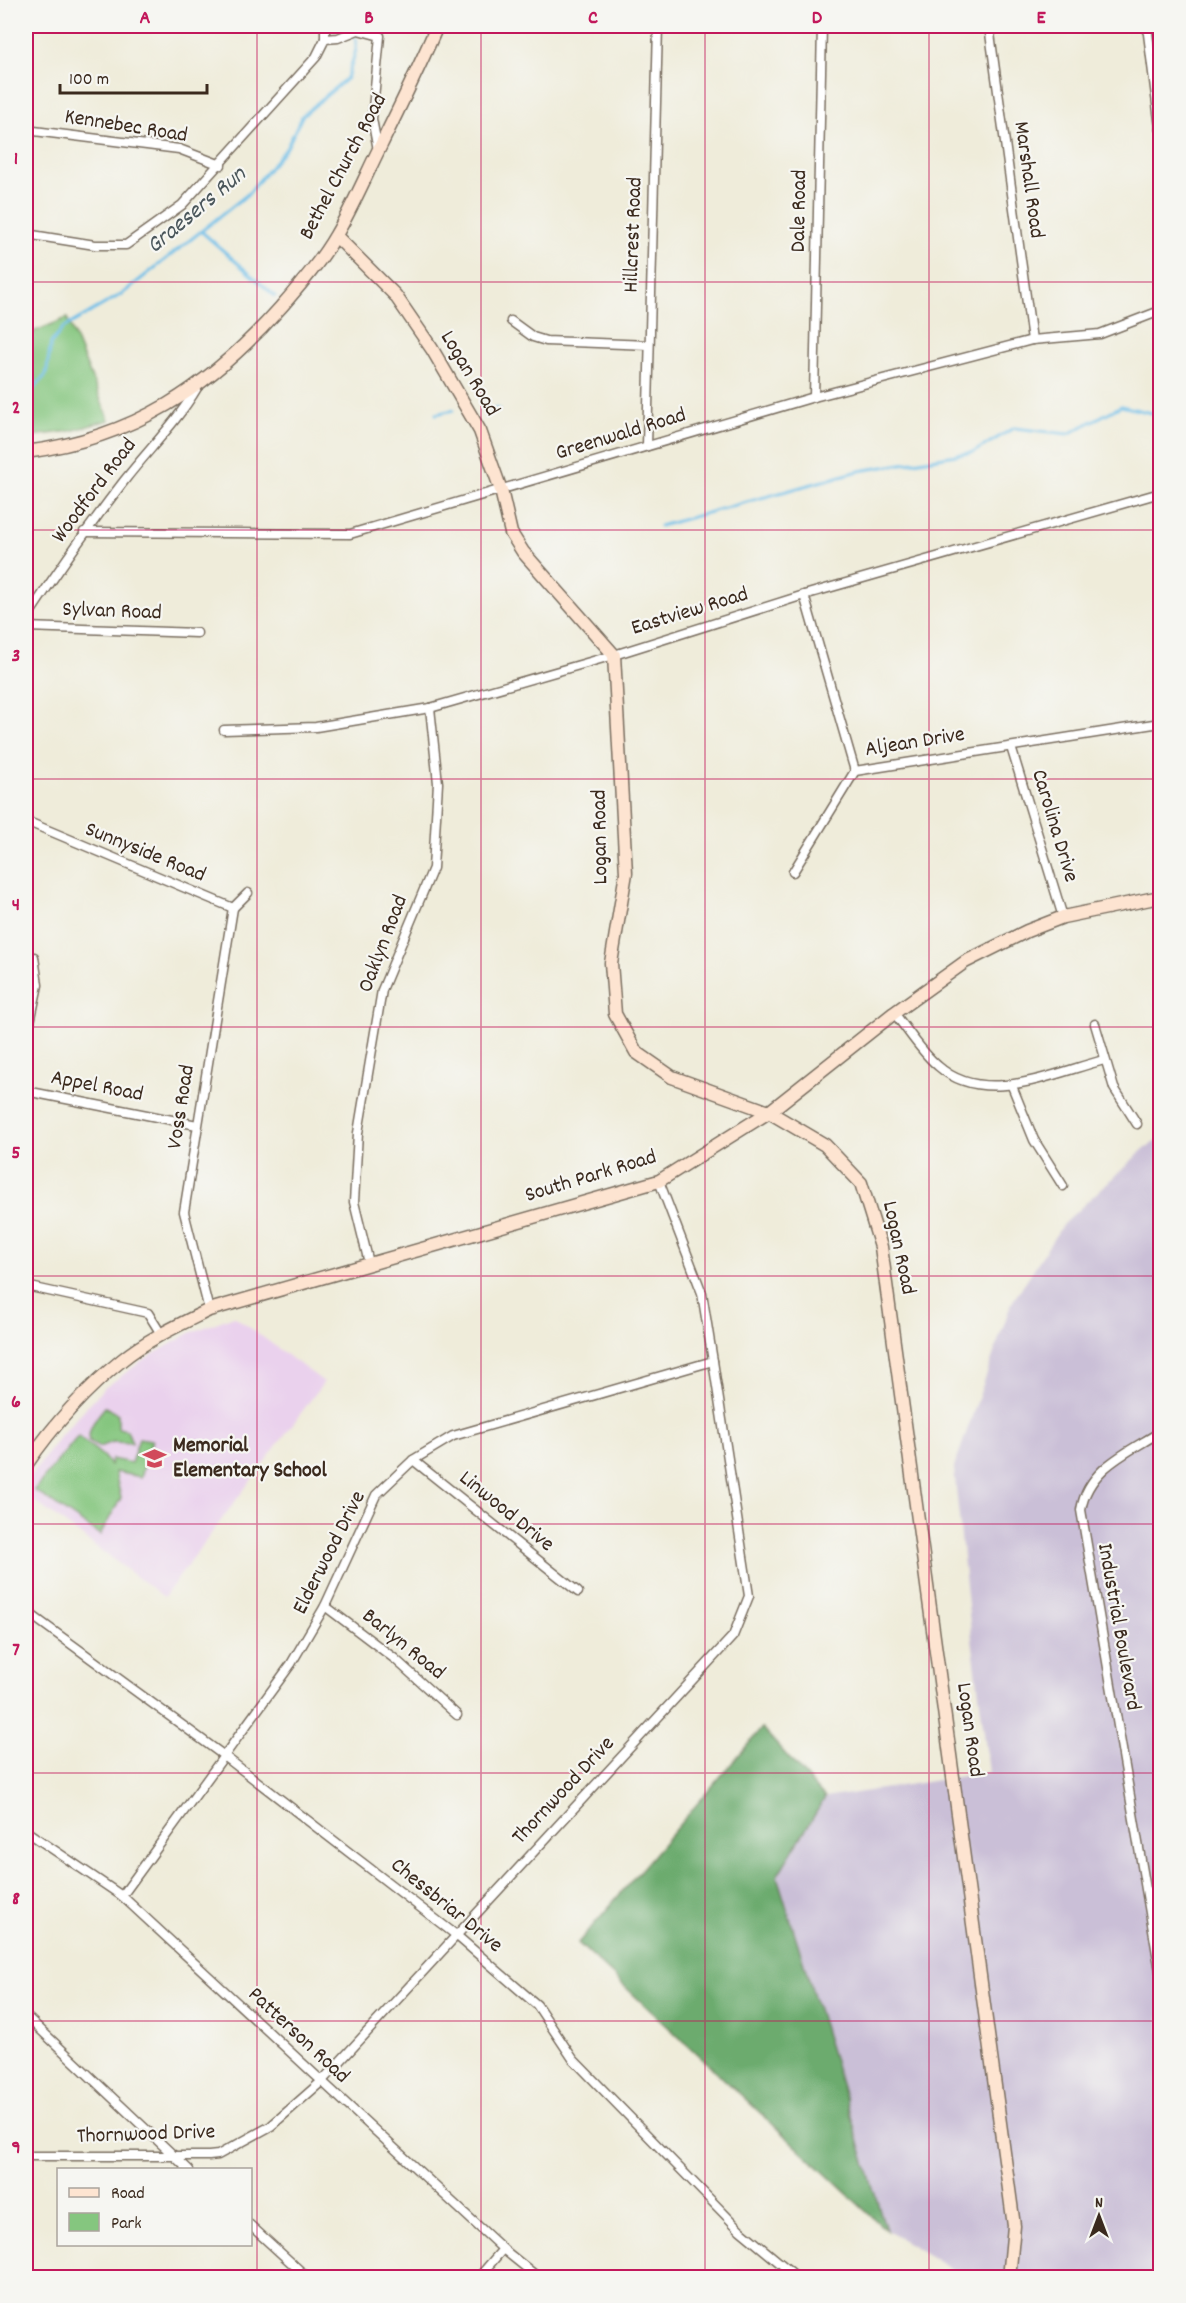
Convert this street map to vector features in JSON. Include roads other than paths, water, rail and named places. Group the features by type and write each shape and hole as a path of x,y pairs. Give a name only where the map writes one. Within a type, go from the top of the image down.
{"street":[{"path":"26,234 95,245 126,245 182,205 221,165 316,57 325,39 325,26"},
{"name":"Bethel Church Road","path":"26,452 52,448 111,432 150,415 197,388 269,321 305,279 336,236 420,67 437,26"},
{"name":"Hillcrest Road","path":"646,446 658,26"},
{"name":"Dale Road","path":"814,397 822,26"},
{"name":"Marshall Road","path":"989,26 1032,340"},
{"path":"1147,26 1161,128"},
{"path":"325,39 347,35 358,30 380,36 372,120 378,150"},
{"name":"Kennebec Road","path":"26,130 179,149 221,165"},
{"name":"Logan Road","path":"336,236 394,295 432,349 480,431 501,490 511,533 523,552 614,655 626,873 611,963 615,1014 636,1052 672,1077 769,1112 825,1145 861,1183 881,1247 1014,2226 1009,2277"},
{"name":"Greenwald Road","path":"84,532 350,534 814,397 1032,340 1100,334 1161,311"},
{"path":"511,321 533,337 546,341 649,345"},
{"name":"Woodford Road","path":"26,619 84,532 154,443 184,410 197,388"},
{"name":"Eastview Road","path":"224,730 316,727 430,708 614,655 804,595 1161,493"},
{"name":"Aljean Drive","path":"804,595 855,771 1161,723"},
{"name":"Sylvan Road","path":"26,627 197,633"},
{"name":"Oaklyn Road","path":"369,1263 354,1202 358,1133 382,990 433,868 438,783 430,708"},
{"name":"Carolina Drive","path":"1011,747 1063,917"},
{"path":"793,872 855,771"},
{"name":"Sunnyside Road","path":"26,822 233,908"},
{"path":"233,908 248,893"},
{"name":"South Park Road","path":"26,1465 92,1387 123,1359 161,1334 209,1310 659,1181 769,1112 894,1013 965,962 1027,931 1063,917 1161,897"},
{"name":"Voss Road","path":"209,1310 184,1212 233,908"},
{"path":"26,1041 38,984 34,957"},
{"path":"894,1013 939,1067 971,1084 1012,1086 1104,1060"},
{"path":"1095,1024 1114,1088 1137,1124"},
{"path":"1012,1086 1034,1140 1063,1186"},
{"name":"Appel Road","path":"26,1091 197,1125"},
{"name":"Thornwood Drive","path":"26,2156 218,2154 271,2126 321,2082 733,1636 749,1596 702,1293 659,1181"},
{"path":"26,1286 148,1313 161,1334"},
{"name":"Elderwood Drive","path":"122,1896 291,1664 325,1606 376,1495 413,1460 453,1436 713,1361"},
{"name":"Industrial Boulevard","path":"1161,1432 1116,1460 1091,1480 1083,1495 1081,1510 1161,1971"},
{"name":"Linwood Drive","path":"413,1460 578,1592"},
{"name":"Barlyn Road","path":"325,1606 395,1659 457,1714"},
{"name":"Chessbriar Drive","path":"26,1611 223,1755 456,1935 537,2005 581,2068 740,2230 798,2277"},
{"name":"Patterson Road","path":"26,1831 122,1896 503,2249 538,2277"},
{"path":"26,2016 188,2168"},
{"path":"252,2228 308,2277"},
{"path":"478,2277 503,2249"}],"waterway":[{"name":"Graesers Run","path":"26,392 32,390 46,375 51,343 63,328 122,294 248,194 287,147 302,116 347,78 356,50 356,41 351,26"},
{"path":"202,232 275,296"},
{"path":"660,526 859,471 974,452 1014,428 1068,434 1121,406 1160,415"},
{"path":"484,409 499,409"},
{"path":"436,414 453,410"}],"place":[{"name":"Memorial Elementary School","path":"155,1459"}]}
